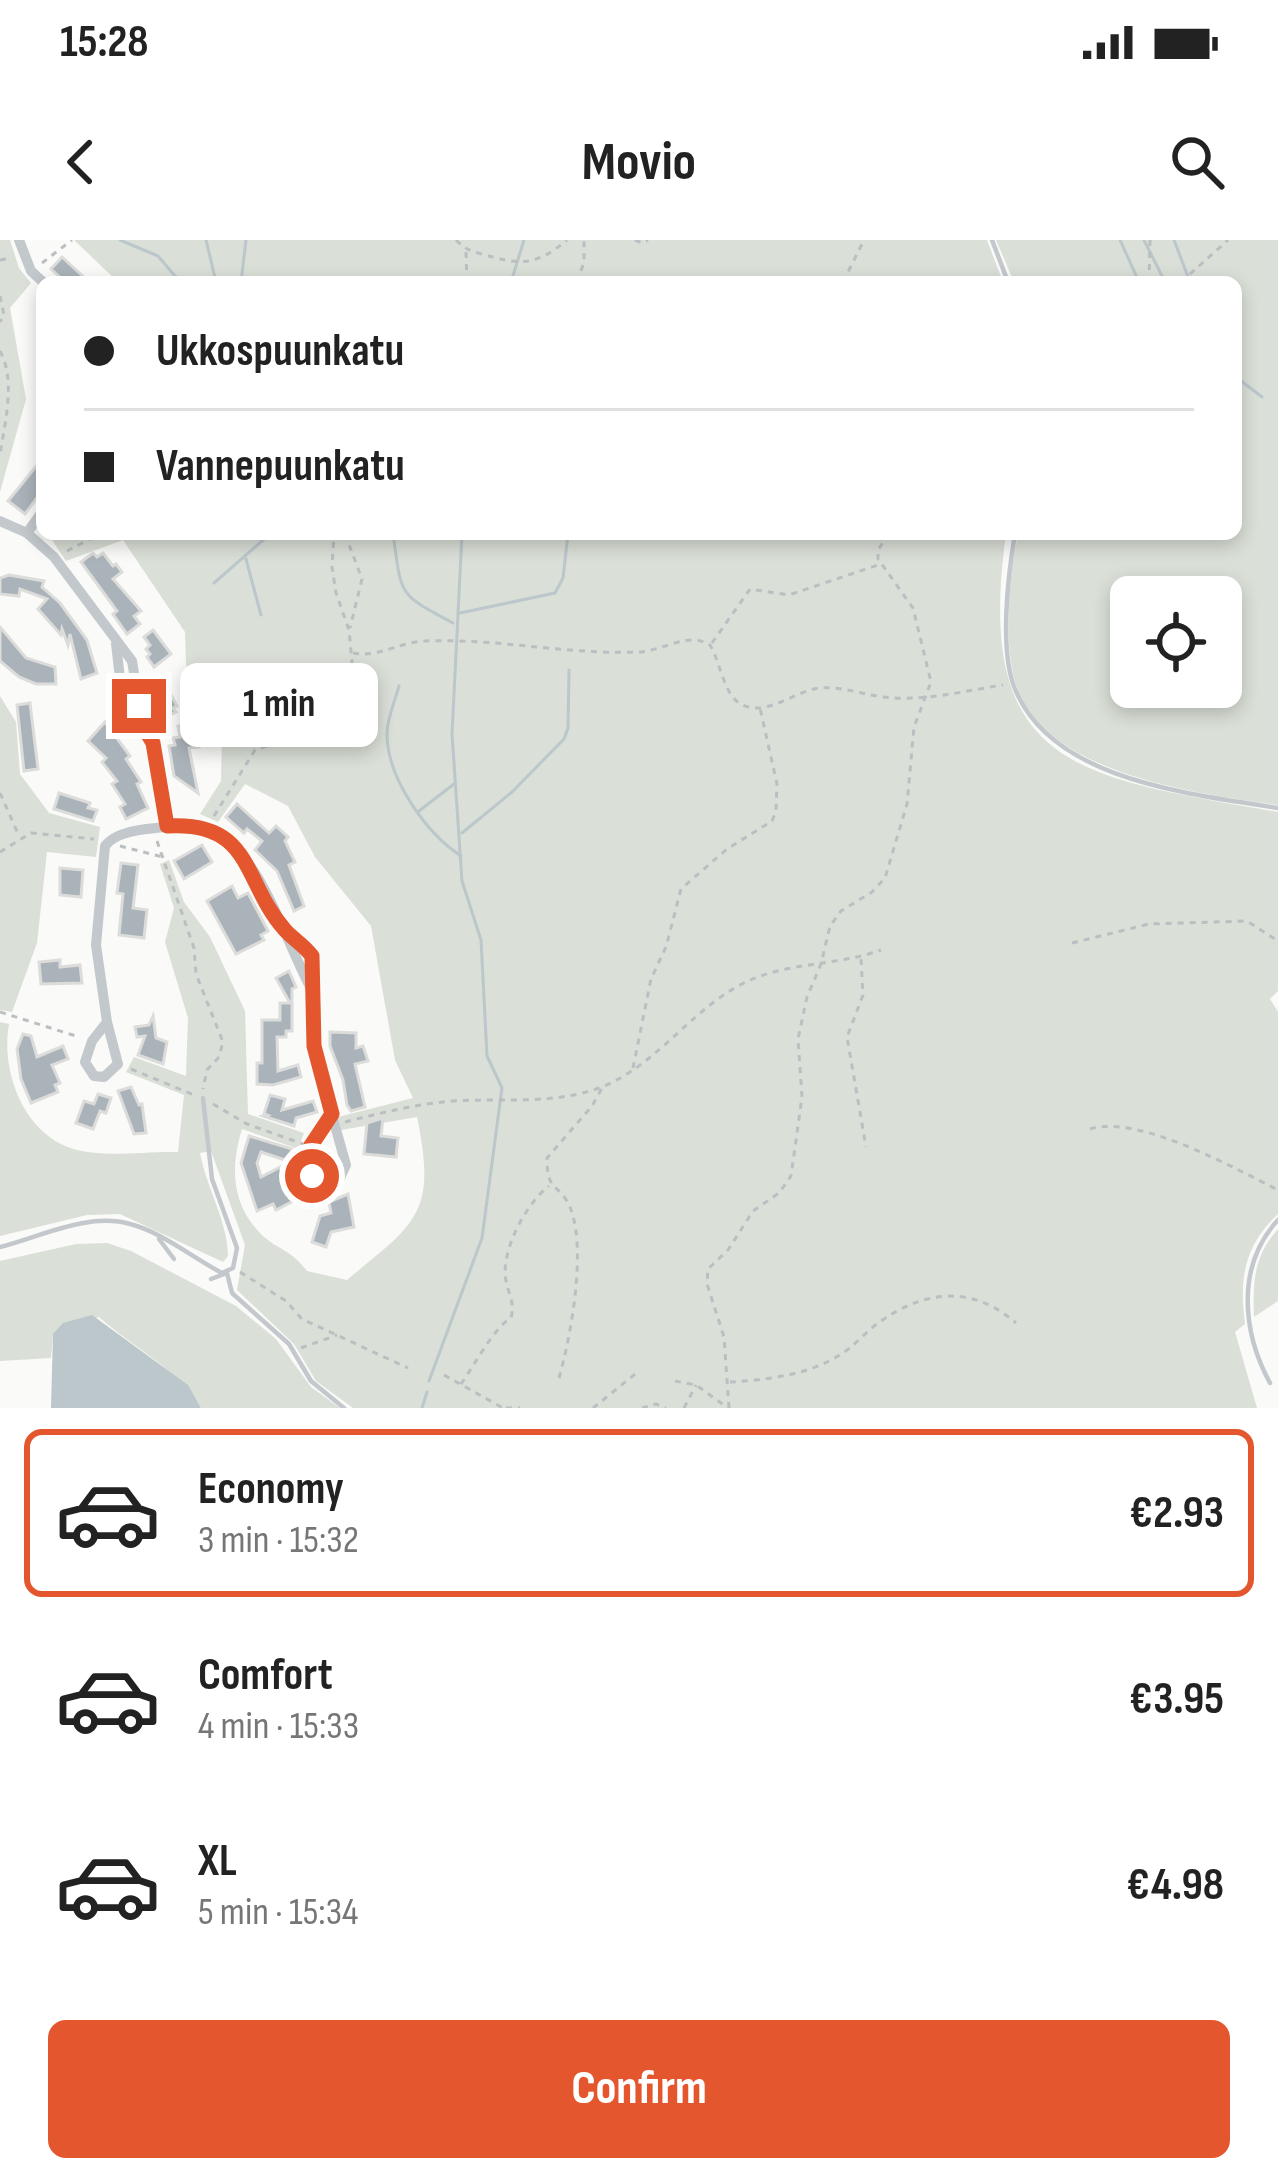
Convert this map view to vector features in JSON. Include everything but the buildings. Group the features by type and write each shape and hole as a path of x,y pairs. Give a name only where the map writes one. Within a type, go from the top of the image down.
{"street":[{"path":"22,246 37,276"},
{"path":"0,520 27,533 54,557 135,666 143,726 153,743 167,826"},
{"path":"27,533 36,520"},
{"path":"107,1022 92,1041 85,1062 88,1072 104,1077 118,1064 95,945 108,840 167,826 206,828 243,858 284,929 311,990 314,1046 334,1120 346,1165 340,1178 319,1182 312,1176 310,1147 334,1120"}],"lane":[{"path":"992,240 1006,276"},
{"path":"1014,540 1008,572 1012,684 1030,719 1060,747 1099,766 1184,792 1278,808"},
{"path":"203,1098 212,1179 237,1248 230,1270 232,1294 294,1350 311,1381 344,1408"},
{"path":"1270,1383 1255,1353 1247,1281 1258,1247 1278,1220"},
{"path":"0,1247 82,1223 110,1221 136,1226 230,1270"},
{"path":"158,1238 173,1259"},
{"path":"212,1279 230,1270"}],"path":[{"path":"31,271 72,240"},
{"path":"457,240 466,250 518,265 567,240"},
{"path":"579,276 584,240"},
{"path":"635,240 641,244 648,240"},
{"path":"846,276 864,240"},
{"path":"1149,276 1150,240"},
{"path":"1188,276 1228,240"},
{"path":"0,260 22,246"},
{"path":"466,250 467,276"},
{"path":"0,296 4,315 0,322"},
{"path":"0,351 8,365 0,454"},
{"path":"54,557 88,540"},
{"path":"206,828 255,750 313,730 325,721 348,674 353,653 336,593 334,540"},
{"path":"347,540 362,579 350,630"},
{"path":"728,1408 724,1336 707,1284 708,1269 734,1244 753,1211 773,1198 791,1176 802,1097 798,1039 807,997 836,917 879,886 891,866 896,831 907,804 914,728 928,698 928,658 914,608 880,564 878,550 885,540"},
{"path":"710,645 750,590 789,595 880,564"},
{"path":"353,653 377,655 406,642 454,640 640,652 694,639 710,645 732,697 743,705 760,706 776,705 814,688 846,687 880,697 928,698 1012,684"},
{"path":"240,689 256,675 294,665 348,674"},
{"path":"208,681 240,689 262,733 275,742"},
{"path":"632,1072 651,980 666,947 681,889 727,849 772,820 776,811 777,784 760,706"},
{"path":"0,793 20,837"},
{"path":"152,828 194,948 196,974 223,1042 219,1057 207,1070 203,1098"},
{"path":"0,852 20,837 36,833 108,840 163,857"},
{"path":"1072,943 1149,924 1247,921 1278,941"},
{"path":"334,1120 411,1106 565,1098 603,1087 632,1072 718,998 778,968 881,950"},
{"path":"861,957 863,995 847,1036 866,1148"},
{"path":"0,1012 92,1041"},
{"path":"118,1064 310,1147"},
{"path":"559,1378 574,1322 575,1259 569,1204 550,1185 547,1158 603,1087"},
{"path":"1090,1129 1115,1125 1133,1129 1222,1162 1278,1190"},
{"path":"461,1384 500,1324 511,1318 515,1301 506,1282 505,1261 532,1198 550,1185"},
{"path":"230,1270 286,1301 302,1319 408,1368"},
{"path":"728,1382 770,1379 836,1358 884,1318 929,1298 967,1294 1000,1309 1016,1323"},
{"path":"294,1350 340,1334"},
{"path":"593,1408 639,1370"},
{"path":"444,1375 479,1398 503,1408 520,1408"},
{"path":"675,1381 697,1385 728,1408"},
{"path":"684,1408 697,1385"},
{"path":"642,1408 656,1404 666,1408"}],"shaded area":[{"path":"0,240 10,240 19,268 31,283 10,308 26,399 0,492"},
{"path":"74,240 987,240 1001,276 112,276"},
{"path":"996,240 1278,240 1278,805 1131,775 1061,742 1035,719 1018,690 1009,634 1017,540 1242,540 1242,276 1011,276"},
{"path":"52,540 123,540 66,561"},
{"path":"123,540 1006,540 1000,613 1007,672 1026,717 1056,749 1097,771 1148,787 1278,812 1278,991 1270,999 1278,1012 1278,1214 1258,1238 1246,1264 1245,1324 1235,1332 1257,1408 353,1408 316,1381 294,1344 237,1290 245,1245 211,1151 200,1153 224,1231 228,1256 223,1262 120,1214 87,1215 0,1236 0,1022 9,1024 7,1044 14,1084 32,1120 46,1134 63,1145 93,1153 178,1152 184,1095 126,1072 134,1057 186,1076 188,1018 165,942 174,908 160,864 169,860 184,902 210,937 245,1011 248,1114 304,1133 298,1149 242,1129 236,1185 252,1224 307,1271 347,1280 405,1229 422,1196 423,1149 417,1117 341,1130 338,1117 413,1098 395,1060 371,926 315,857 288,806 245,784 218,822 200,814 221,781 222,733 186,665 185,632"},
{"path":"0,696 16,722 20,774 49,813 100,827 96,857 47,852 37,943 12,1012 0,1010"},
{"path":"1278,1229 1278,1301 1254,1317 1256,1270"},
{"path":"107,1243 236,1306 276,1339 311,1387 340,1408 201,1408 170,1372 99,1317 53,1334 51,1358 0,1361 0,1261 76,1244"},
{"path":"92,1315 188,1385 201,1408 51,1408 53,1334 63,1323"}],"waterway":[{"path":"120,240 158,256 175,276"},
{"path":"206,240 215,276"},
{"path":"242,276 246,240"},
{"path":"513,276 524,240"},
{"path":"1120,240 1136,276"},
{"path":"1144,240 1162,276"},
{"path":"1174,240 1188,276"},
{"path":"1242,382 1262,397"},
{"path":"214,583 263,540"},
{"path":"394,540 405,591 453,623"},
{"path":"429,1381 482,1238 502,1088 487,1056 481,940 462,881 452,734 462,540"},
{"path":"460,613 555,593 563,578 567,540"},
{"path":"246,559 261,615"},
{"path":"462,833 512,792 564,739 569,670"},
{"path":"399,686 387,728 394,768 422,819 461,856"},
{"path":"419,811 454,784"},
{"path":"422,1408 427,1392"}],"route":[{"path":"139,706 153,743 167,826 206,828 232,846 253,870 284,929 312,956 312,1031 332,1114 310,1147 312,1176"}]}
